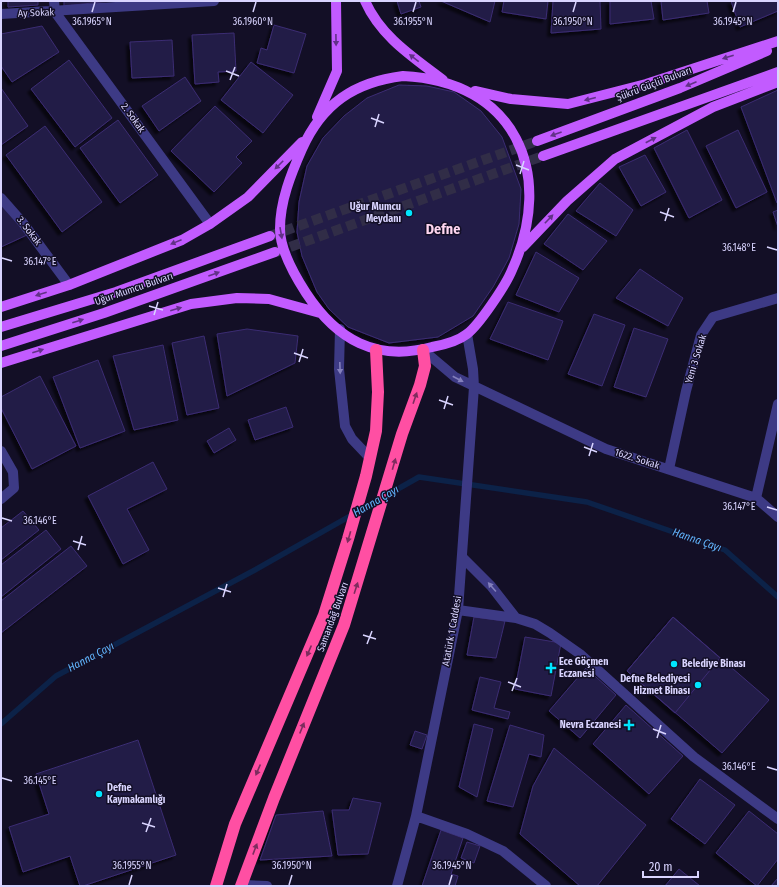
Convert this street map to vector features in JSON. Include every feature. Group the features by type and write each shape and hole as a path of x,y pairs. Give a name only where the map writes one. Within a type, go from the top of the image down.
{"highway":[{"name":"Samandağ Bulvarı","path":"216,886 234,824 324,615 348,540 376,431 378,392 376,350"},
{"name":"Samandağ Bulvarı","path":"242,885 344,625 402,434 423,372 423,350"}],"main road":[{"path":"336,1 337,71 327,97 290,175 282,208 280,231 290,265 320,313 360,344 376,350 393,353 410,353 445,344 467,334 495,298 510,276 522,247 528,218 529,186 525,160 518,143 504,118 489,104 472,93 445,82 389,38 369,10 365,1"},
{"path":"1,307 69,285 182,240 210,224 248,197 307,138 323,114 349,91 380,79 403,76 423,77 486,94 511,99 568,104 646,84 778,41"},
{"name":"Şükrü Güçlü Bulvarı","path":"537,141 680,88 778,46"},
{"path":"544,156 778,72"},
{"path":"522,247 567,201 615,159 713,106 778,82"},
{"name":"Uğur Mumcu Bulvarı","path":"1,327 116,292 270,236"},
{"name":"Uğur Mumcu Bulvarı","path":"1,346 104,313 275,252"},
{"path":"1,363 191,304 237,298 269,299 320,313"}],"street":[{"path":"54,1 55,12"},
{"name":"Ay Sokak","path":"1,14 55,12 214,1"},
{"name":"2. Sokak","path":"55,12 210,224"},
{"name":"3. Sokak","path":"1,198 23,223 69,285"},
{"name":"Yeni 3 Sokak","path":"669,469 686,390 701,335 713,317 778,298"},
{"path":"340,329 339,369 345,426 352,439 370,458"},
{"path":"467,334 473,369 474,387"},
{"path":"423,350 455,377 474,387"},
{"name":"1622. Sokak","path":"474,387 606,449 756,498 778,517"},
{"name":"Atatürk 1 Caddesi","path":"397,886 416,816 458,610 474,387"},
{"path":"756,498 778,404"},
{"path":"1,451 14,472 14,488 1,499"},
{"path":"462,557 491,586 516,618"},
{"path":"458,610 516,618 535,624 580,654 694,757 778,819"},
{"path":"416,816 467,834 503,851 546,886"},
{"path":"242,885 267,886"}],"building":[{"path":"8,1 38,1 38,5 8,7"},
{"path":"64,1 111,1 64,6"},
{"path":"397,1 419,1 421,7 401,14"},
{"path":"441,1 495,1 490,22"},
{"path":"504,1 548,1 546,19 502,12"},
{"path":"553,1 600,1 601,29 551,33"},
{"path":"610,1 651,1 654,19 610,24"},
{"path":"661,1 707,1 709,13 663,20"},
{"path":"731,1 778,1 778,11 740,27"},
{"path":"274,25 306,34 294,73 257,63 261,48 267,50"},
{"path":"42,26 59,52 12,82 1,66 1,34"},
{"path":"234,33 236,71 218,72 219,82 195,84 192,35"},
{"path":"172,40 174,76 132,78 130,42"},
{"path":"69,60 112,118 75,147 31,89"},
{"path":"251,62 293,95 263,133 221,100"},
{"path":"185,77 201,101 159,131 142,106"},
{"name":"Uğur Mumcu Meydanı","path":"399,85 427,86 454,92 481,111 502,137 521,189 519,224 509,258 493,287 473,316 438,337 389,343 348,327 329,309 317,292 302,256 297,232 299,202 307,166 323,138 344,116 367,98"},
{"path":"1,88 28,126 1,145"},
{"path":"778,90 778,203 777,203 741,107"},
{"path":"215,106 252,141 236,157 242,163 214,192 171,151"},
{"path":"118,120 158,175 120,203 80,148"},
{"path":"45,126 102,202 62,232 6,155"},
{"path":"687,130 722,200 689,218 654,148"},
{"path":"738,130 767,192 736,208 706,146"},
{"path":"645,155 666,192 641,206 619,167"},
{"path":"600,183 633,210 616,236 576,211"},
{"path":"1,203 27,235 1,247"},
{"path":"778,210 778,227 773,212"},
{"path":"568,214 607,241 583,270 544,244"},
{"path":"536,252 579,278 559,312 516,295"},
{"path":"640,269 683,298 668,326 616,298"},
{"path":"508,302 563,321 548,360 490,339"},
{"path":"594,314 625,325 602,386 568,374"},
{"path":"634,328 668,339 646,397 614,387"},
{"path":"247,329 298,336 295,363 227,396 217,334"},
{"path":"204,336 219,408 187,415 172,343"},
{"path":"163,345 178,420 134,430 113,356"},
{"path":"98,360 125,431 80,448 53,377"},
{"path":"40,376 76,446 32,469 1,408 1,397"},
{"path":"286,407 293,427 255,440 248,420"},
{"path":"229,428 236,440 214,453 207,441"},
{"path":"153,462 167,489 127,509 149,550 123,564 88,496"},
{"path":"23,511 39,530 1,560 1,528"},
{"path":"46,530 61,549 1,597 1,565"},
{"path":"71,546 87,566 1,633 1,601"},
{"path":"474,617 505,621 496,658 467,655"},
{"name":"Defne Belediyesi Hizmet Binası","path":"673,617 769,700 722,753 627,671"},
{"name":"Belediye Binası","path":"673,617 720,658 675,713 627,671"},
{"path":"525,637 561,643 551,696 515,689"},
{"path":"586,668 616,695 580,738 549,711"},
{"path":"480,677 501,682 494,708 510,712 508,719 472,710"},
{"path":"626,705 683,756 649,794 593,744"},
{"path":"474,724 493,729 477,797 459,787"},
{"path":"510,725 544,735 541,757 529,754 513,807 487,801"},
{"path":"415,731 427,735 422,749 410,745"},
{"name":"Defne Kaymakamlığı","path":"138,740 176,855 83,886 80,886 70,856 23,872 9,827 49,814 36,774"},
{"path":"554,748 646,825 597,886 580,886 520,834 533,786"},
{"path":"700,779 735,805 705,844 671,819"},
{"path":"353,798 381,803 368,854 338,855 332,810 349,810"},
{"path":"323,811 332,856 260,860 276,815"},
{"path":"749,811 778,834 778,859 757,886 716,853"},
{"path":"441,830 463,838 451,874 458,876 455,886 422,886"},
{"path":"467,842 480,846 474,863 461,858"},
{"path":"679,869 700,886 665,886"},
{"path":"778,878 778,886 771,886"}],"waterway":[{"name":"Hanna Çayı","path":"1,724 56,676 253,571 419,477 587,502 725,550 778,597"}],"tunnel":[{"path":"270,236 537,141"},
{"path":"276,252 543,156"}],"place":[{"name":"Uğur Mumcu Meydanı","path":"409,213"},
{"name":"Belediye Binası","path":"674,664"},
{"name":"Ece Göçmen Eczanesi","path":"551,668"},
{"name":"Defne Belediyesi Hizmet Binası","path":"698,685"},
{"name":"Nevra Eczanesi","path":"629,725"},
{"name":"Defne Kaymakamlığı","path":"99,794"}],"district":[{"name":"Defne","path":"443,229"}]}
